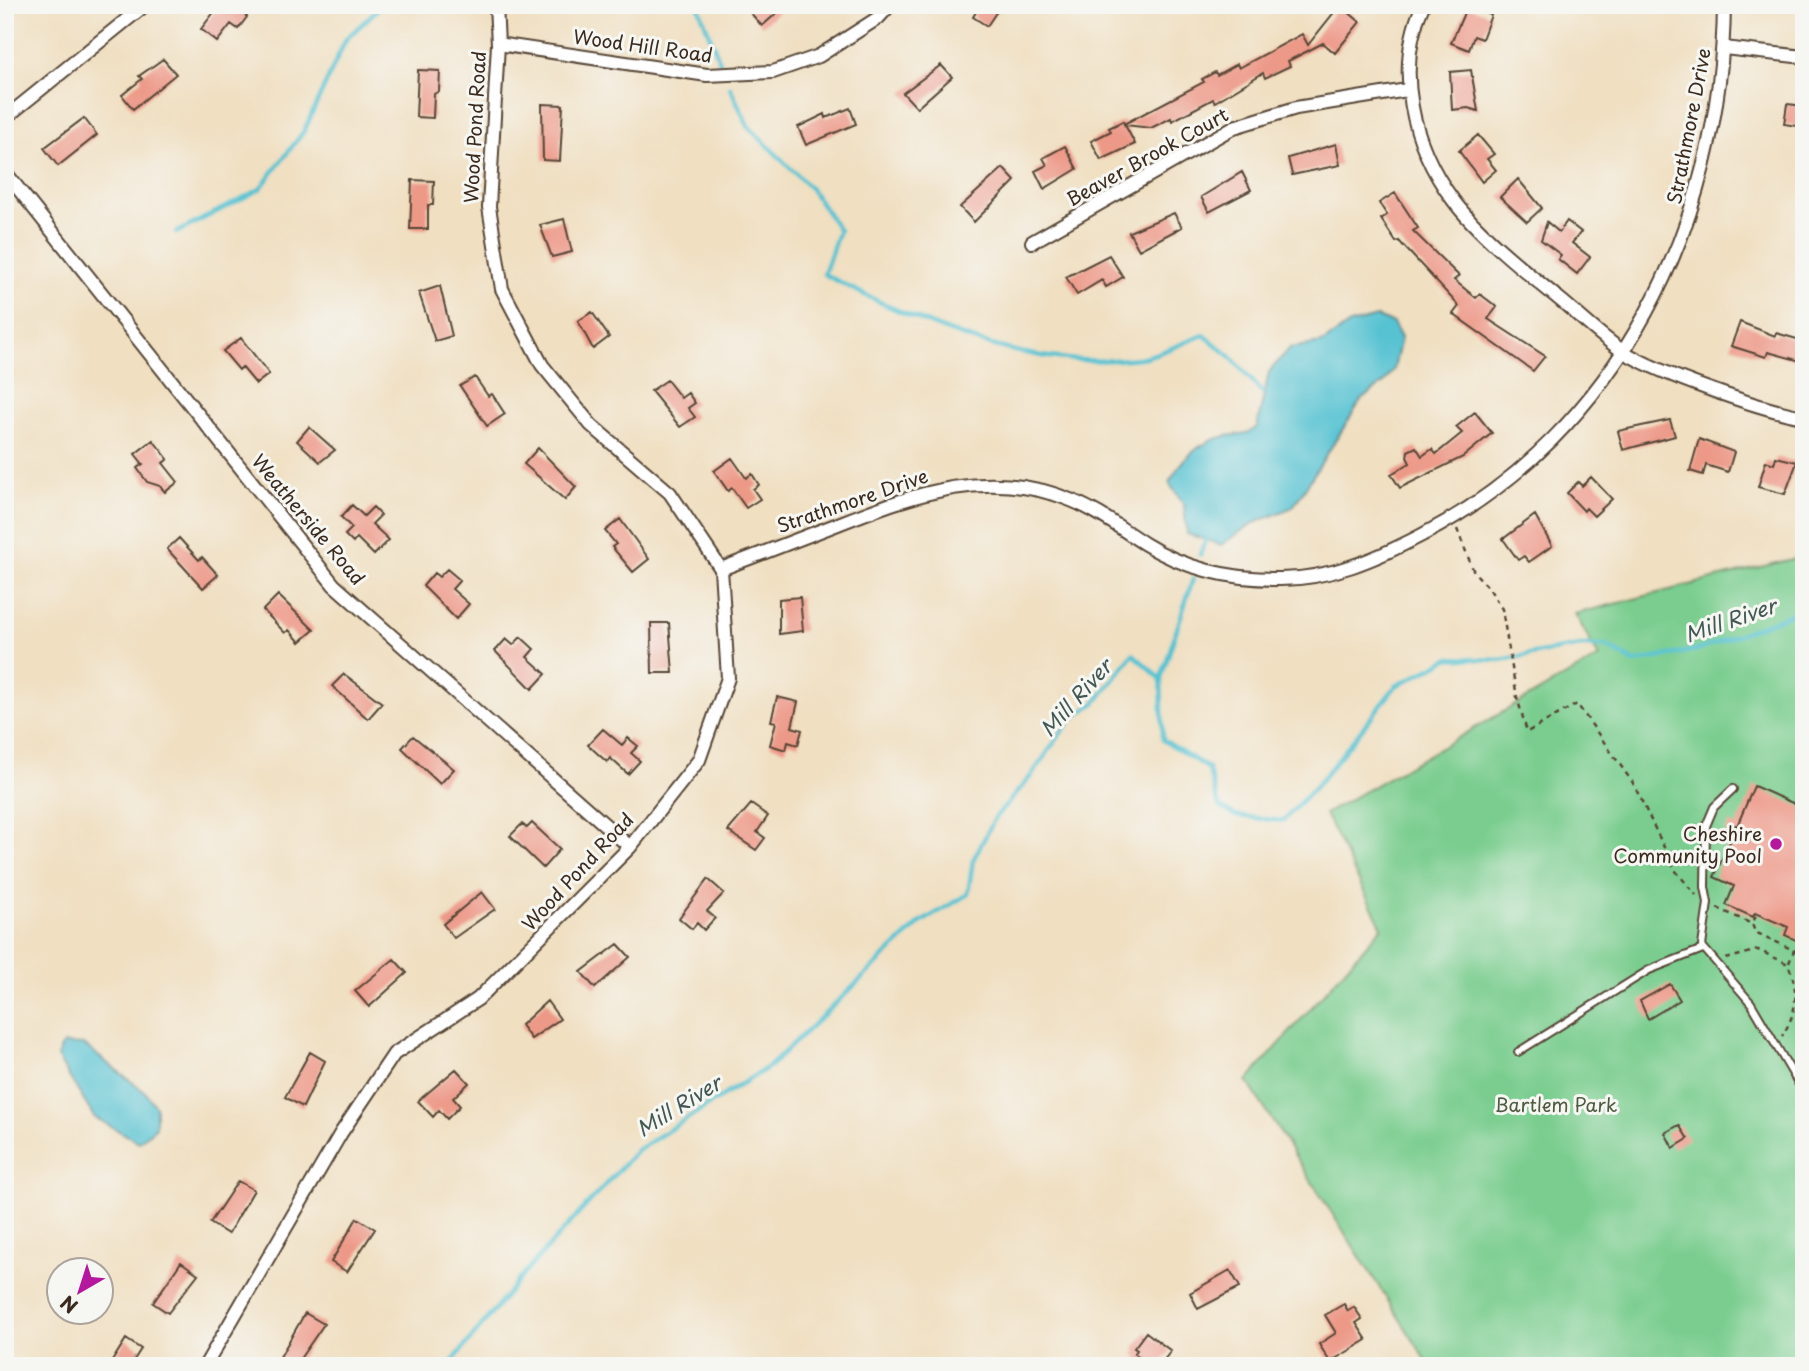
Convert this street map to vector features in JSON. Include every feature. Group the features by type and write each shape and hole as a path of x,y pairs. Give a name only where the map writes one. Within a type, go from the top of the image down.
{"street":[{"path":"5,118 145,5"},
{"name":"Wood Pond Road","path":"205,1366 341,1133 394,1054 478,999 630,847 699,760 728,678 721,569 670,493 592,425 542,365 502,289 489,207 498,44 496,5"},
{"name":"Wood Hill Road","path":"498,44 707,75 773,72 819,55 878,18 890,5"},
{"path":"1423,5 1413,26 1407,90 1423,146 1453,201 1519,267 1624,352 1694,382 1804,417"},
{"name":"Strathmore Drive","path":"721,569 890,504 935,490 977,484 1027,487 1071,500 1111,520 1158,551 1228,577 1282,579 1335,571 1385,554 1451,519 1503,484 1573,418 1624,352 1667,277 1698,194 1724,48 1724,5"},
{"path":"1724,48 1804,57"},
{"name":"Beaver Brook Court","path":"1032,242 1234,127 1296,108 1407,90"},
{"name":"Weatherside Road","path":"5,172 334,585 630,847"},
{"path":"1242,1366 1252,1366"}],"lane":[{"path":"1733,789 1714,807 1706,826 1705,887 1708,903 1703,926 1703,949 1751,1003 1804,1093"},
{"path":"1518,1052 1649,970 1703,949"}],"path":[{"path":"1451,519 1474,572 1489,588 1502,609 1527,732 1577,704 1633,783 1675,870 1692,892 1708,903 1752,924 1755,932 1804,955"},
{"path":"1752,924 1756,916"},
{"path":"1714,963 1758,950 1788,964 1797,986 1794,1017 1782,1037"},
{"path":"1788,964 1794,950"},
{"path":"1790,1048 1798,1058 1804,1055"}],"green space":[{"name":"Bartlem Park","path":"1804,556 1804,1366 1430,1366 1247,1081 1382,927 1325,814 1599,657 1575,614"}],"water":[{"path":"1377,317 1393,323 1401,338 1394,369 1383,384 1362,399 1293,507 1252,524 1221,545 1187,534 1184,505 1169,483 1185,459 1207,442 1247,433 1257,427 1269,372 1290,348 1322,343 1350,324"},
{"path":"63,1044 84,1045 146,1093 156,1107 156,1127 139,1142 94,1117 57,1057"}],"building":[{"path":"224,5 245,5 240,11 247,17 238,29 231,24 217,42 201,29 215,11 217,13"},
{"path":"756,5 786,5 762,26 749,11"},
{"path":"980,5 1001,5 987,26 973,17"},
{"path":"1340,5 1360,22 1335,53 1323,43 1288,61 1290,66 1265,78 1263,73 1215,102 1213,99 1172,121 1171,118 1151,128 1125,125 1135,144 1101,160 1091,141 1111,131 1109,128 1123,121 1124,124 1204,82 1202,79 1215,72 1217,75 1237,64 1239,68 1302,34 1308,45"},
{"path":"1467,6 1491,15 1482,39 1474,36 1469,50 1451,43"},
{"path":"163,59 176,74 133,109 122,95 142,79 139,76"},
{"path":"941,65 952,77 917,108 903,93"},
{"path":"418,70 440,71 439,91 434,94 433,118 416,117"},
{"path":"1471,70 1478,111 1468,108 1452,110 1450,72"},
{"path":"542,104 563,105 560,161 543,160"},
{"path":"1787,104 1804,106 1804,127 1784,124"},
{"path":"850,108 856,124 806,145 798,127 825,114 826,118"},
{"path":"84,118 97,135 58,166 44,148"},
{"path":"1478,135 1494,154 1487,159 1496,170 1482,182 1459,151"},
{"path":"1336,144 1340,165 1292,175 1288,158"},
{"path":"1065,146 1077,169 1044,189 1035,171 1047,165 1043,158"},
{"path":"1003,168 1015,181 974,222 960,207"},
{"path":"1242,172 1251,190 1209,212 1201,197"},
{"path":"1518,179 1542,208 1527,222 1500,197"},
{"path":"412,180 434,181 433,205 428,205 428,229 410,229"},
{"path":"1395,193 1418,228 1413,231 1459,276 1454,280 1476,298 1480,294 1497,307 1488,319 1545,356 1533,371 1453,314 1459,306 1399,241 1396,242 1381,219 1387,215 1379,203"},
{"path":"1174,213 1182,227 1139,250 1129,232"},
{"path":"564,219 572,252 552,257 540,225"},
{"path":"1567,221 1581,232 1572,243 1590,257 1577,274 1558,259 1561,255 1541,240 1547,222 1559,232"},
{"path":"1109,255 1123,277 1106,287 1102,280 1077,295 1066,277"},
{"path":"440,286 452,336 435,341 419,293"},
{"path":"592,312 609,337 593,349 578,321"},
{"path":"1740,322 1775,336 1776,333 1804,341 1804,362 1768,352 1766,357 1731,346"},
{"path":"241,338 269,374 256,384 242,367 239,370 223,351"},
{"path":"475,377 488,396 492,394 505,414 487,426 460,386"},
{"path":"667,380 681,398 688,393 695,403 688,408 695,417 680,427 651,391"},
{"path":"1475,412 1492,433 1463,457 1400,488 1391,474 1410,463 1408,451 1416,447 1422,456 1432,449 1436,454 1462,433 1456,427"},
{"path":"1670,420 1675,436 1623,450 1618,431"},
{"path":"309,427 335,450 320,462 297,441"},
{"path":"1699,439 1734,452 1728,472 1706,465 1703,475 1690,471"},
{"path":"153,440 168,459 163,463 178,482 165,492 160,486 147,482 137,468 143,464 135,454"},
{"path":"538,448 576,487 565,500 524,464"},
{"path":"1776,457 1797,462 1785,494 1758,487 1766,461 1774,464"},
{"path":"732,458 746,478 752,474 759,485 753,489 760,499 746,508 732,488 728,491 714,471"},
{"path":"1591,477 1612,499 1594,516 1586,508 1584,511 1567,493 1578,482 1582,486"},
{"path":"352,505 364,516 373,507 381,515 372,524 389,540 374,555 357,538 353,543 345,535 352,528 341,517"},
{"path":"1535,515 1552,546 1529,562 1524,556 1518,560 1503,539"},
{"path":"620,519 649,559 633,572 612,547 616,544 605,531"},
{"path":"179,538 199,560 202,557 218,575 203,588 167,549"},
{"path":"447,569 460,580 452,589 469,604 456,619 423,586 434,573 439,577"},
{"path":"278,595 314,630 300,642 289,630 285,633 263,610"},
{"path":"800,597 803,631 779,634 779,599"},
{"path":"651,623 669,623 673,673 652,673"},
{"path":"521,637 534,649 527,657 546,674 532,689 495,651 506,639 513,645"},
{"path":"344,674 382,703 368,719 332,686"},
{"path":"777,697 798,702 792,727 802,730 798,745 788,742 786,750 770,745 776,722 771,721"},
{"path":"603,729 622,745 628,738 638,746 631,753 640,761 628,774 610,758 607,762 588,745"},
{"path":"413,736 454,769 440,784 402,748"},
{"path":"1754,786 1804,808 1804,944 1785,935 1788,927 1755,913 1753,917 1726,905 1734,886 1714,877 1732,837 1725,834 1729,823 1737,826"},
{"path":"751,804 768,816 757,832 765,838 756,850 728,831"},
{"path":"532,823 560,849 543,868 510,836 522,824 527,828"},
{"path":"708,879 724,893 707,911 715,918 704,930 697,923 692,929 679,918"},
{"path":"482,892 495,909 454,938 443,924"},
{"path":"618,944 630,957 595,988 581,972"},
{"path":"394,959 407,973 369,1007 355,991"},
{"path":"1670,984 1680,1000 1648,1019 1640,1001"},
{"path":"547,1001 560,1019 531,1039 521,1025"},
{"path":"310,1052 325,1061 303,1107 285,1097"},
{"path":"456,1069 469,1083 453,1098 460,1106 447,1119 439,1110 433,1117 418,1101"},
{"path":"1679,1125 1688,1139 1673,1148 1665,1133"},
{"path":"238,1181 254,1190 228,1234 210,1223"},
{"path":"357,1218 375,1229 347,1272 331,1262"},
{"path":"181,1262 198,1274 168,1313 153,1303"},
{"path":"1230,1270 1240,1287 1198,1309 1190,1293"},
{"path":"1344,1304 1348,1311 1354,1307 1362,1319 1356,1323 1367,1340 1330,1362 1319,1344 1336,1333 1325,1315"},
{"path":"305,1313 324,1324 295,1366 280,1357"},
{"path":"1146,1332 1171,1351 1159,1366 1133,1366 1139,1357 1134,1354 1137,1350 1134,1348"},
{"path":"126,1339 141,1349 130,1366 109,1366"}],"waterway":[{"path":"176,233 260,189 304,131 346,39 382,5"},
{"path":"698,5 720,62"},
{"path":"730,87 748,126 811,189 839,230 824,274 936,327 1015,351 1056,358 1097,361 1139,358 1204,335 1230,356 1262,392"},
{"path":"1200,555 1205,541"},
{"path":"1161,678 1193,579"},
{"name":"Mill River","path":"449,1366 521,1277 637,1150 770,1066 920,923 968,894 973,860 995,818 1031,776 1071,719 1095,703 1133,654 1161,679 1163,740 1208,768 1219,806 1236,816 1283,821 1322,779 1396,686 1450,658 1500,660 1581,646 1605,646 1635,662 1701,649 1804,609"}],"place":[{"name":"Cheshire Community Pool","path":"1776,844"}]}
